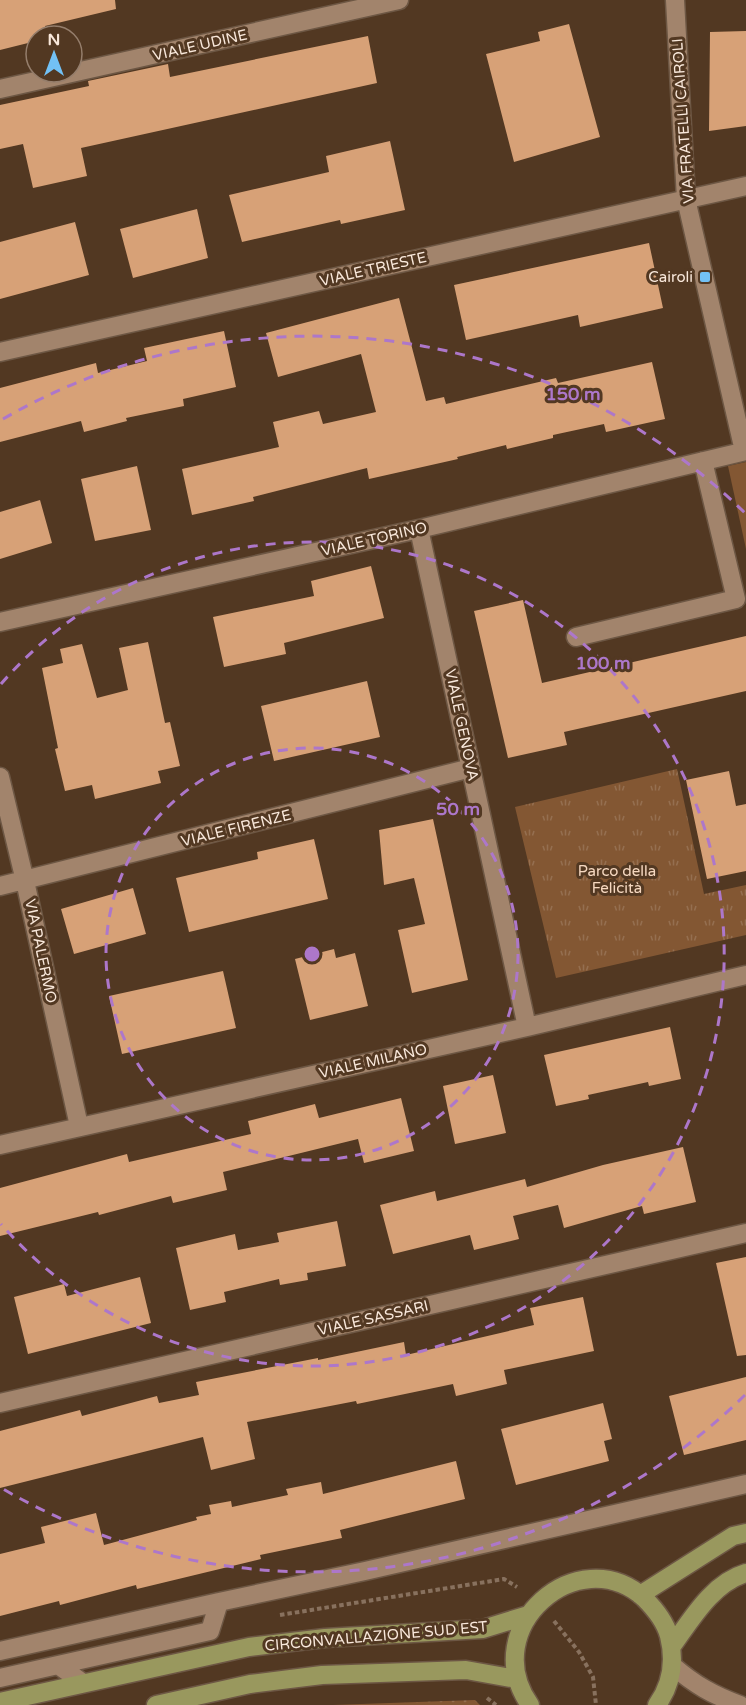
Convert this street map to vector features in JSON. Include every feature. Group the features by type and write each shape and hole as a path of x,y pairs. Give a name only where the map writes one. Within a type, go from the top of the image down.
{"main road":[{"path":"640,1595 733,1536 746,1533"},
{"path":"672,1646 697,1611 719,1588 746,1573"},
{"name":"CIRCONVALLAZIONE SUD EST","path":"530,1705 517,1679 515,1656 518,1635 528,1615 538,1602 551,1593 580,1581 611,1582 626,1587 640,1595 661,1617 672,1646 673,1666 668,1686 657,1705"},
{"name":"CIRCONVALLAZIONE SUD EST","path":"0,1702 249,1647 325,1638 483,1629 528,1615"},
{"path":"156,1705 250,1684 322,1675 466,1670 517,1679"}],"street":[{"name":"VIALE UDINE","path":"0,89 399,0"},
{"name":"VIA FRATELLI CAIROLI","path":"675,0 687,199 745,451"},
{"name":"VIALE TRIESTE","path":"0,352 746,186"},
{"name":"VIALE TORINO","path":"0,622 419,529 745,451"},
{"path":"576,637 736,599 703,461"},
{"name":"VIALE GENOVA","path":"419,529 527,1027"},
{"name":"VIALE FIRENZE","path":"0,886 471,768"},
{"name":"VIA PALERMO","path":"0,777 79,1126"},
{"name":"VIALE MILANO","path":"0,1145 527,1027 746,975"},
{"name":"VIALE SASSARI","path":"0,1402 746,1233"},
{"path":"0,1651 246,1598 746,1484"},
{"path":"0,1678 210,1631 219,1602"},
{"path":"58,1665 83,1683"},
{"path":"673,1666 692,1683 740,1705"}],"path":[{"path":"273,1616 504,1579 517,1587"},
{"path":"554,1621 579,1652 593,1677 596,1705"}],"green space":[{"path":"746,462 746,549 728,466"},
{"name":"Parco della Felicità","path":"677,769 704,894 746,885 746,935 556,978 515,807"},
{"path":"475,1700 480,1705 333,1705"}],"building":[{"path":"0,0 115,0 116,9 53,24 24,24 24,44 0,50"},
{"path":"569,24 600,137 514,162 486,54 540,41 538,32"},
{"path":"746,31 746,126 709,131 710,32"},
{"path":"368,36 377,83 81,148 87,176 33,188 23,144 0,149 0,105 89,86 88,81 168,64 170,77"},
{"path":"390,141 405,210 341,224 340,220 242,242 229,195 329,172 326,156"},
{"path":"197,209 208,258 133,278 120,229"},
{"path":"75,222 89,275 0,299 0,242"},
{"path":"649,243 663,308 580,327 578,315 466,340 454,285"},
{"path":"399,298 426,401 444,397 446,404 556,378 558,383 652,362 665,419 606,432 604,424 553,435 553,438 507,449 506,445 457,457 458,459 369,479 367,468 253,497 254,501 192,515 182,469 279,447 273,422 319,411 323,424 376,412 361,354 278,377 266,333"},
{"path":"224,331 236,387 183,399 184,406 126,418 127,421 84,432 81,421 0,442 0,388 96,363 98,373 147,361 144,348"},
{"path":"137,466 151,530 95,541 81,479"},
{"path":"40,500 52,543 0,559 0,512"},
{"path":"371,566 384,618 284,643 286,654 224,667 213,617 314,596 311,581"},
{"path":"523,600 542,683 746,636 746,691 564,732 567,745 508,758 474,611"},
{"path":"148,642 165,723 170,722 180,766 158,771 161,783 95,799 92,785 65,791 55,749 58,748 42,668 63,663 60,649 82,644 97,698 128,690 119,648"},
{"path":"367,681 380,737 274,761 261,706"},
{"path":"729,771 736,806 746,804 746,871 707,879 686,780"},
{"path":"433,819 468,980 412,993 398,930 425,924 414,878 384,885 379,830"},
{"path":"314,839 328,899 189,932 176,878 258,859 257,852"},
{"path":"133,888 146,934 74,954 61,909"},
{"path":"334,949 336,958 355,953 368,1006 310,1020 295,959"},
{"path":"223,971 236,1028 122,1054 109,996"},
{"path":"670,1027 681,1079 649,1086 648,1082 588,1095 589,1099 556,1106 544,1055"},
{"path":"493,1075 506,1133 455,1144 443,1086"},
{"path":"401,1098 414,1151 364,1163 358,1139 223,1172 227,1190 173,1203 171,1196 99,1215 98,1212 0,1236 0,1188 127,1154 129,1162 251,1134 248,1121 315,1104 319,1118"},
{"path":"683,1147 696,1202 644,1214 642,1206 564,1228 558,1205 513,1216 519,1239 474,1250 470,1235 393,1254 380,1205 435,1191 437,1201 525,1179 527,1187 603,1165"},
{"path":"337,1221 346,1266 307,1273 308,1280 280,1285 279,1279 224,1292 226,1302 190,1310 176,1248 235,1234 238,1250 279,1242 277,1233"},
{"path":"746,1257 746,1355 737,1356 716,1263"},
{"path":"140,1277 151,1323 28,1354 14,1297 64,1284 67,1296"},
{"path":"583,1297 594,1351 504,1370 507,1384 456,1396 453,1384 357,1404 356,1401 247,1422 255,1459 211,1470 203,1437 0,1488 0,1431 80,1410 82,1416 157,1396 159,1403 199,1395 196,1382 318,1358 318,1360 404,1342 406,1355 534,1325 530,1308"},
{"path":"746,1377 746,1440 684,1455 669,1396"},
{"path":"603,1403 612,1439 604,1441 609,1461 516,1485 501,1429"},
{"path":"456,1461 465,1499 340,1530 342,1538 260,1555 261,1559 137,1589 136,1585 60,1605 59,1601 0,1616 0,1554 45,1543 41,1527 96,1513 104,1545 197,1520 196,1517 211,1514 209,1505 231,1501 232,1507 288,1495 286,1489 321,1482 323,1494"}],"place":[{"name":"Cairoli","path":"705,277"}]}
